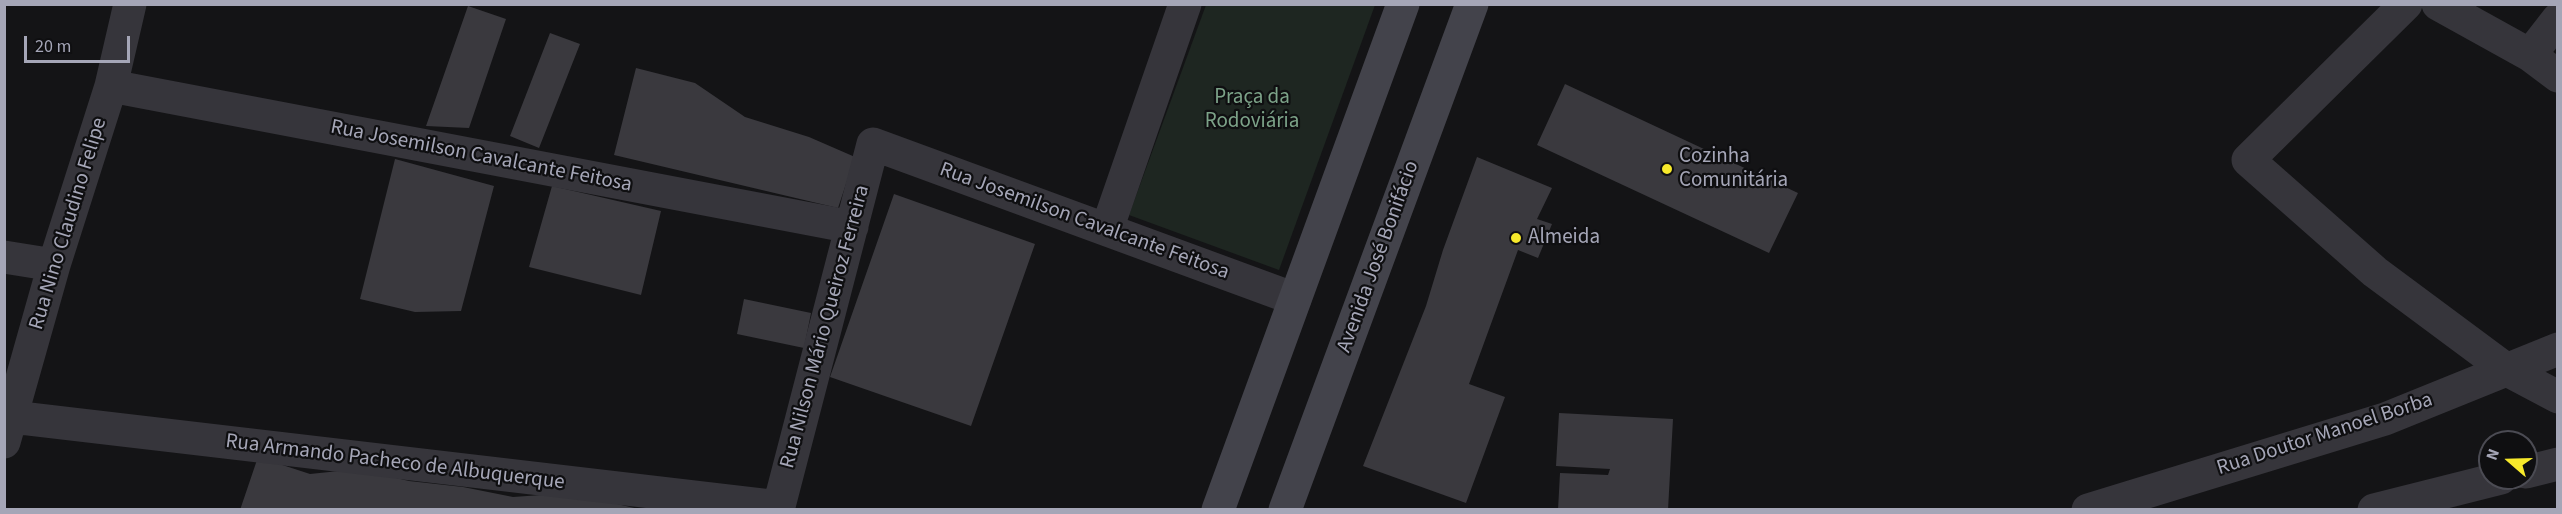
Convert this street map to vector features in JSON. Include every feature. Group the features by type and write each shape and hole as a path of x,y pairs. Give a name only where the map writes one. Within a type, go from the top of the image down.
{"main road":[{"path":"1218,510 1403,4"},
{"name":"Avenida José Bonifácio","path":"1285,510 1472,4"}],"street":[{"name":"Rua Nino Claudino Felipe","path":"8,429 54,265 111,86 130,4"},
{"path":"1107,229 1185,4"},
{"path":"2406,4 2248,160 2374,272 2507,370 2558,398"},
{"path":"2438,4 2530,55 2558,76"},
{"path":"2530,55 2558,19"},
{"name":"Rua Josemilson Cavalcante Feitosa","path":"111,86 852,226"},
{"name":"Rua Josemilson Cavalcante Feitosa","path":"873,144 1295,299"},
{"name":"Rua Nilson Mário Queiroz Ferreira","path":"779,508 873,144"},
{"path":"4,257 54,265"},
{"name":"Rua Doutor Manoel Borba","path":"2088,510 2385,418 2558,350"},
{"name":"Rua Armando Pacheco de Albuquerque","path":"8,429 779,508"},
{"path":"2538,469 2558,464"},
{"path":"2374,510 2478,484"}],"green space":[{"name":"Praça da Rodoviária","path":"1206,5 1375,5 1279,270 1129,215"}],"building":[{"path":"468,6 506,19 469,128 426,126"},
{"path":"550,33 580,44 539,148 510,136"},
{"path":"636,68 695,83 745,117 809,137 855,157 838,208 614,155"},
{"name":"Cozinha Comunitária","path":"1565,84 1798,193 1769,253 1537,145"},
{"path":"1477,157 1552,188 1537,219 1552,224 1538,258 1518,250 1469,384 1505,397 1466,503 1363,466 1426,306 1443,250"},
{"path":"395,159 494,186 461,311 415,312 360,299"},
{"path":"552,186 661,211 641,295 529,267"},
{"path":"894,194 1035,244 971,426 830,377"},
{"path":"744,299 811,313 804,348 737,334"},
{"path":"1559,413 1673,419 1668,510 1558,510 1560,473 1608,475 1610,469 1556,466"},
{"path":"258,457 310,474 358,469 409,481 463,487 513,497 570,493 643,510 240,510"}],"place":[{"name":"Cozinha Comunitária","path":"1667,169"},
{"name":"Almeida","path":"1516,238"}]}
